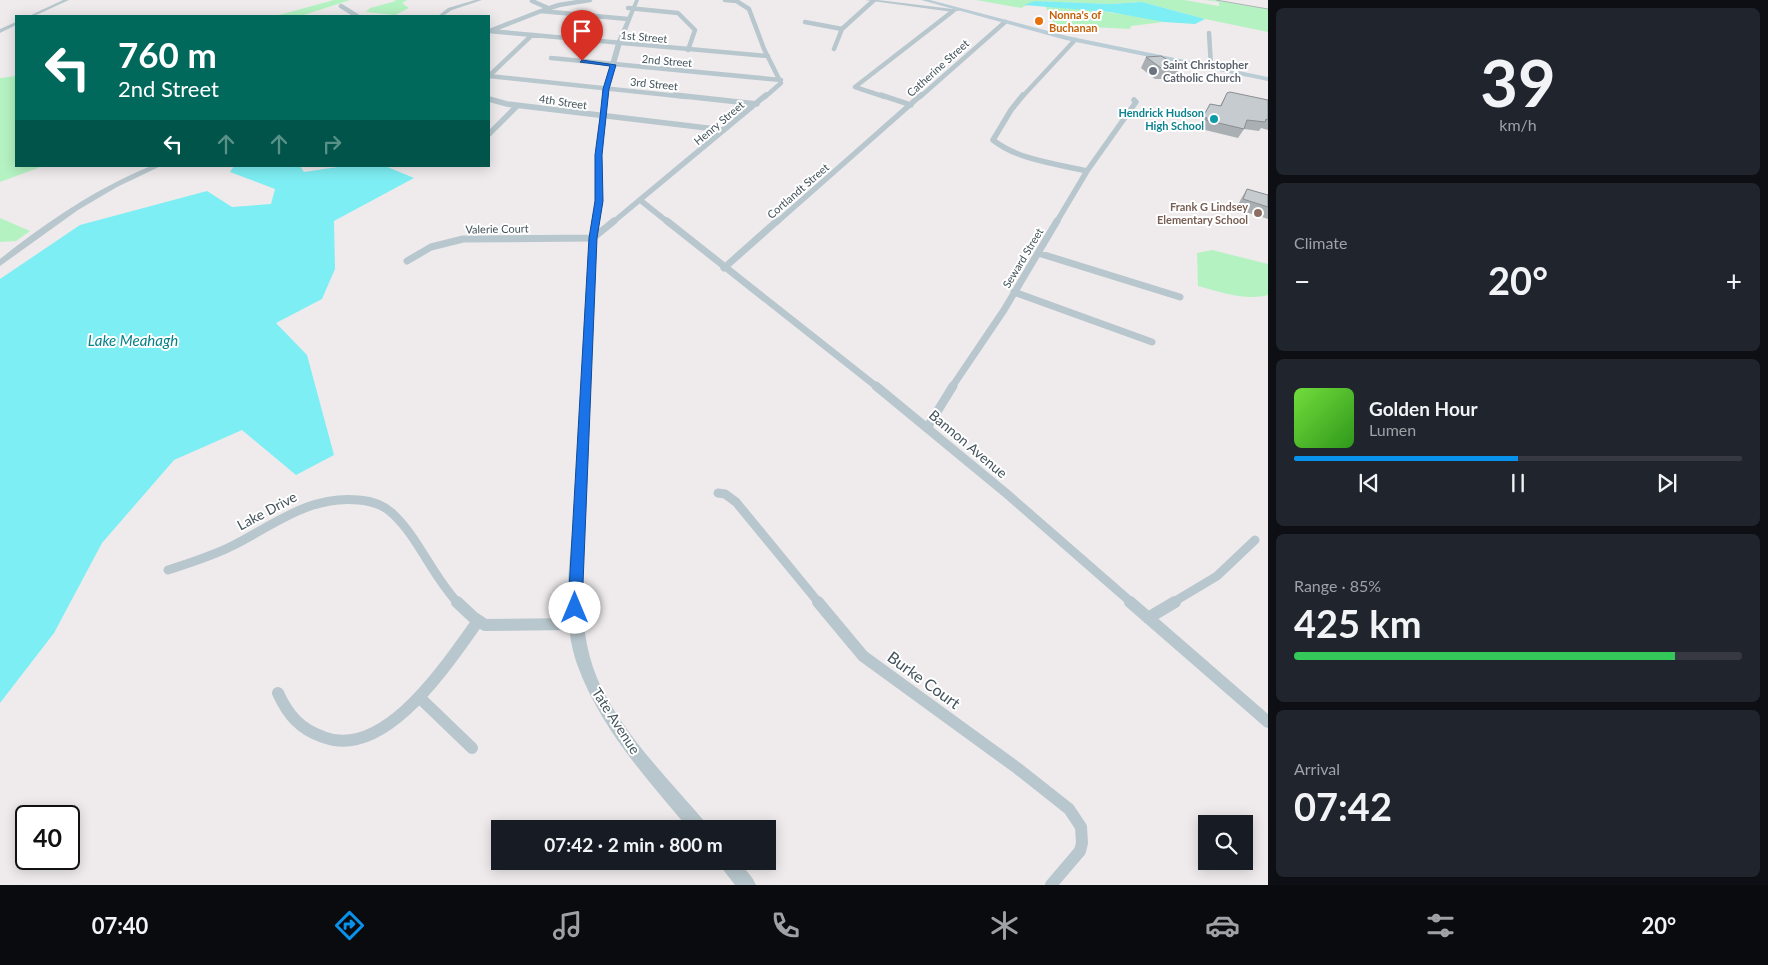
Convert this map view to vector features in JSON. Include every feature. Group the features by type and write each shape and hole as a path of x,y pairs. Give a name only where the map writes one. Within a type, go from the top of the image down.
{"main road":[{"path":"924,0 1075,40 1268,79"}],"street":[{"path":"33,15 67,0"},
{"path":"441,15 450,9 480,0"},
{"path":"490,31 548,8 590,0"},
{"path":"725,0 736,0 749,9 780,80"},
{"path":"834,49 842,29 871,0 956,10"},
{"path":"532,1 548,8"},
{"path":"341,6 355,15"},
{"path":"541,11 631,9 677,12 695,30 688,50"},
{"name":"Tate Avenue","path":"631,9 606,89 599,155 599,201 593,238 580,514 574,591 575,624 591,683 604,706 643,761 692,820"},
{"path":"911,105 862,91 856,87 956,10"},
{"path":"805,22 842,29"},
{"name":"Catherine Street","path":"885,128 1005,22"},
{"path":"0,31 15,24"},
{"name":"1st Street","path":"490,31 768,56"},
{"path":"1209,33 1211,66"},
{"path":"490,75 532,35"},
{"path":"1075,40 1011,110 993,140 1004,148 1015,152 1087,171"},
{"name":"2nd Street","path":"552,58 780,80"},
{"name":"3rd Street","path":"490,76 757,104"},
{"name":"Henry Street","path":"593,238 780,85 780,80"},
{"name":"4th Street","path":"490,99 517,106 724,130"},
{"name":"Seward Street","path":"927,428 1014,292 1087,171 1136,102 1134,100"},
{"path":"490,133 517,106"},
{"name":"Cortlandt Street","path":"724,268 885,128"},
{"path":"0,262 70,209 96,194 156,167"},
{"name":"Bannon Avenue","path":"640,200 1007,494 1268,722"},
{"name":"Valerie Court","path":"407,261 431,247 464,239 593,238"},
{"path":"1038,253 1180,297"},
{"path":"1014,292 1152,342"},
{"name":"Burke Court","path":"718,493 730,497 736,502 863,656 1017,768 1069,810 1081,827 1082,843 1080,852 1052,885"},
{"name":"Lake Drive","path":"168,570 200,560 238,542 294,511 320,502 355,499 386,508 400,522 435,573 465,611 478,621"},
{"path":"1148,618 1217,576 1255,540"},
{"path":"278,693 287,714 301,727 322,740 354,742 375,732 402,714 436,680 478,621 485,624 575,624"},
{"path":"419,697 472,748"},
{"path":"734,870 747,885"}],"green space":[{"path":"334,0 350,0 304,15 279,15"},
{"path":"394,0 407,0 402,3 409,8 395,15 366,12 370,8 396,1"},
{"path":"976,0 1184,0 1219,6 1219,2 1205,0 1213,0 1268,9 1268,32 1205,19 1142,2 1110,4 1035,1 1021,8"},
{"path":"1045,5 1119,14 1164,22 1131,26 1130,29 1054,25"},
{"path":"15,76 15,167 40,167 0,182 0,78"},
{"path":"0,218 30,231 16,241 0,242"},
{"path":"1212,250 1268,264 1268,295 1260,297 1242,296 1198,286 1197,253"}],"water":[{"path":"1035,1 1110,4 1142,2 1205,19 1195,24 1164,22 1110,12 1024,5"},
{"name":"Lake Meahagh","path":"233,167 301,167 304,172 337,167 387,167 414,178 334,221 335,269 322,299 276,323 307,355 334,455 296,475 242,430 174,460 102,543 54,633 0,703 0,279 80,225 207,191 232,207 271,204 275,189 230,172"}],"building":[{"path":"1161,56 1180,67 1161,68 1146,57"},
{"path":"1227,93 1268,100 1268,120 1266,119 1265,122 1247,120 1244,129 1206,120 1207,118 1203,117 1210,104 1221,106"},
{"path":"1247,189 1268,195 1268,207 1243,199"}],"railway":[{"path":"1216,0 1268,9"}],"place":[{"name":"Nonna's of Buchanan","path":"1039,21"},
{"name":"Saint Christopher Catholic Church","path":"1153,71"},
{"name":"Hendrick Hudson High School","path":"1214,119"},
{"name":"Frank G Lindsey Elementary School","path":"1258,213"}],"route":[{"path":"575,608 574,591 580,514 585,375 593,238 599,201 599,155 606,89 613,65 582,61"}]}
